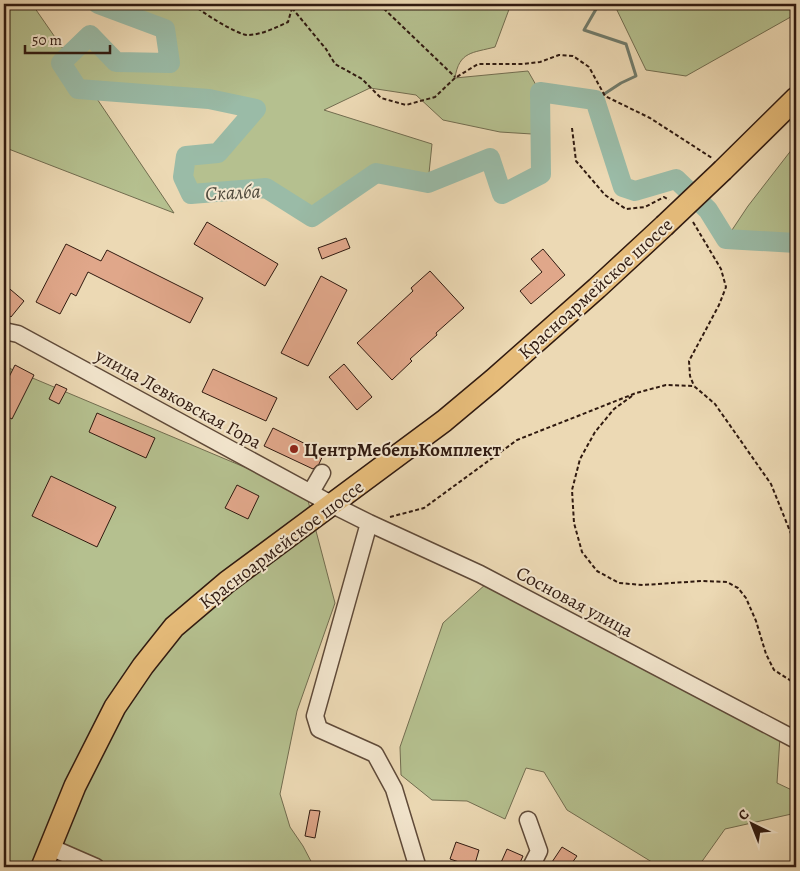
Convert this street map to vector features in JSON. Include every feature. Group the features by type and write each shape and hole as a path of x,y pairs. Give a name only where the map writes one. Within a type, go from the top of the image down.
{"main road":[{"name":"Красноармейское шоссе","path":"42,867 75,786 115,706 174,627 227,582 444,421 493,380 664,226 717,163 796,98"}],"street":[{"name":"улица Левковская Гора","path":"4,331 26,338 332,504"},
{"path":"310,492 322,473"},
{"name":"Сосновая улица","path":"332,504 480,574 796,740"},
{"path":"369,523 315,716 319,729 375,754 394,790 417,865 416,867"},
{"path":"528,820 539,851 531,867"},
{"path":"50,847 96,867"}],"path":[{"path":"193,4 219,22 245,35 268,31 288,22 292,8"},
{"path":"289,4 326,49 335,64 362,79 381,98 406,105 435,96 455,78 478,64 523,64 540,62 559,55 572,56 589,67 605,96 650,118 717,163"},
{"path":"379,4 455,78"},
{"path":"572,128 576,162 606,195 626,210 645,208 664,197 672,202"},
{"path":"691,219 721,269 726,287 719,305 689,362 690,376 694,386 715,404 771,484 796,546"},
{"path":"369,523 424,508 517,440 636,393 666,385 694,386"},
{"path":"636,393 614,409 595,432 580,459 572,490 574,523 582,552 597,571 619,583 643,585 701,581 727,582 738,588 746,598 756,621 766,654 774,670 796,684"}],"green space":[{"path":"4,4 32,4 68,56 90,35 116,62 169,63 165,29 98,4 511,4 495,47 474,52 464,58 457,69 455,78 528,71 540,92 532,134 500,132 443,120 416,95 370,88 324,110 432,144 428,183 376,173 312,217 266,188 191,194 183,177 186,156 218,153 255,109 209,99 91,90 174,213 6,148 4,153"},
{"path":"614,4 796,4 796,14 686,76 646,70"},
{"path":"796,144 796,243 726,239 748,206"},
{"path":"4,366 306,493 335,603 297,711 280,794 290,827 314,867 4,867"},
{"path":"487,583 780,737 777,783 796,792 796,813 725,829 698,867 660,867 567,810 544,772 526,768 505,819 467,801 432,800 401,775 400,747 443,623"}],"building":[{"path":"207,222 278,264 265,286 194,244"},
{"path":"346,238 350,248 322,259 318,248"},
{"path":"66,244 101,261 107,250 203,298 190,323 88,272 76,296 71,293 60,314 36,302"},
{"path":"543,249 565,275 531,304 520,291 542,272 531,259"},
{"path":"430,271 464,308 410,359 412,361 392,380 357,343 413,291 411,288"},
{"path":"321,276 347,290 308,366 281,353"},
{"path":"4,284 24,301 11,317 4,311"},
{"path":"344,364 372,397 357,410 329,377"},
{"path":"15,365 34,375 12,419 4,415 4,387"},
{"path":"213,369 277,398 266,421 202,392"},
{"path":"56,384 67,389 59,404 49,399"},
{"path":"97,413 155,438 146,458 89,432"},
{"name":"ЦентрМебельКомплект","path":"273,428 324,453 319,464 313,469 264,446"},
{"path":"51,476 116,507 97,547 32,516"},
{"path":"237,485 259,496 248,519 225,508"},
{"path":"310,810 320,811 315,838 305,836"},
{"path":"456,842 479,850 474,867 450,859"},
{"path":"562,847 577,856 569,867 560,867 552,862"},
{"path":"507,849 523,856 518,867 499,867"}],"waterway":[{"name":"Скалба","path":"98,4 165,29 170,63 116,62 90,35 61,63 78,89 209,99 256,109 218,153 186,156 183,177 191,194 266,188 312,217 376,173 428,183 490,158 502,194 541,174 540,92 595,100 623,187 635,191 676,179 708,210 726,239 796,243"},
{"path":"595,100 621,83 636,76 626,44 584,30 599,4"}],"place":[{"name":"ЦентрМебельКомплект","path":"294,449"}]}
